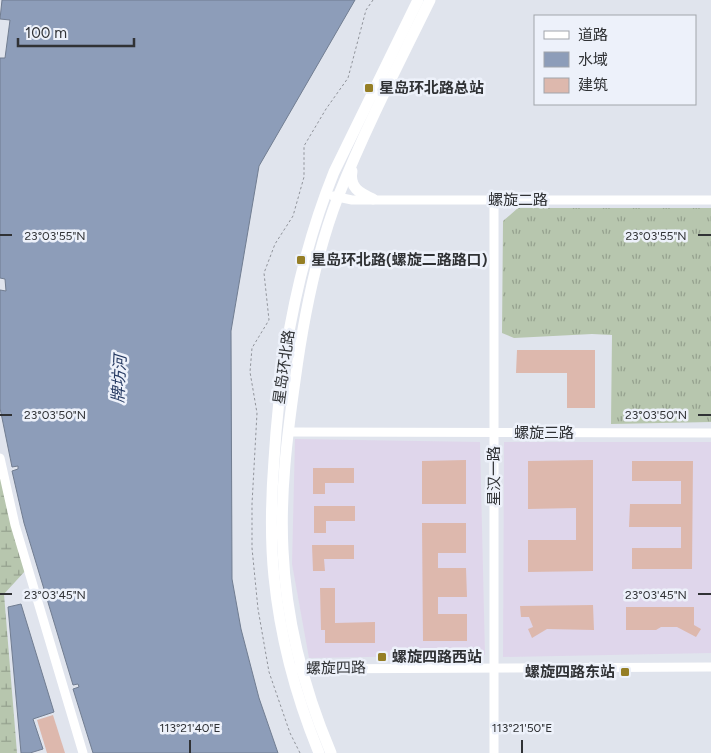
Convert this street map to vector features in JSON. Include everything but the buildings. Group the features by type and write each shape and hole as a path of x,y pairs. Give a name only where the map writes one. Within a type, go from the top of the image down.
{"main road":[{"name":"星岛环北路","path":"331,753 285,645 274,576 271,500 281,374 290,320 305,260 326,193 334,172 418,0"},
{"name":"星岛环北路","path":"319,753 305,716 296,669 287,598 283,550 288,432 305,320 338,198 366,132 430,0"},
{"path":"354,160 351,183 361,194 373,199"}],"street":[{"name":"螺旋二路","path":"326,193 338,198 352,200 711,200"},
{"name":"星汉一路","path":"494,200 494,753"},
{"name":"螺旋三路","path":"288,432 711,433"},
{"path":"0,458 17,532 83,753"},
{"name":"螺旋四路","path":"296,669 711,667"}],"shaded area":[{"path":"295,439 480,442 485,655 309,658 292,564"},
{"path":"504,442 711,442 711,653 503,657"}],"green space":[{"path":"518,208 711,208 711,422 611,424 612,335 592,334 514,338 502,333 503,221"},
{"path":"0,471 26,570 4,594 17,753 0,753"}],"water":[{"name":"牌坊河","path":"2,0 355,0 259,166 231,331 232,579 241,629 259,698 278,753 93,753 73,689 79,687 78,684 73,685 24,523 12,471 18,469 18,466 12,467 0,408 0,290 6,291 5,279 0,278 0,58 5,58 10,20 0,19"},
{"path":"21,604 54,712 33,719 43,749 30,753 21,753 8,607"}],"place":[{"name":"星岛环北路总站","path":"369,88"},
{"name":"星岛环北路(螺旋二路路口)","path":"301,260"},
{"name":"螺旋四路西站","path":"382,657"},
{"name":"螺旋四路东站","path":"625,672"}]}
